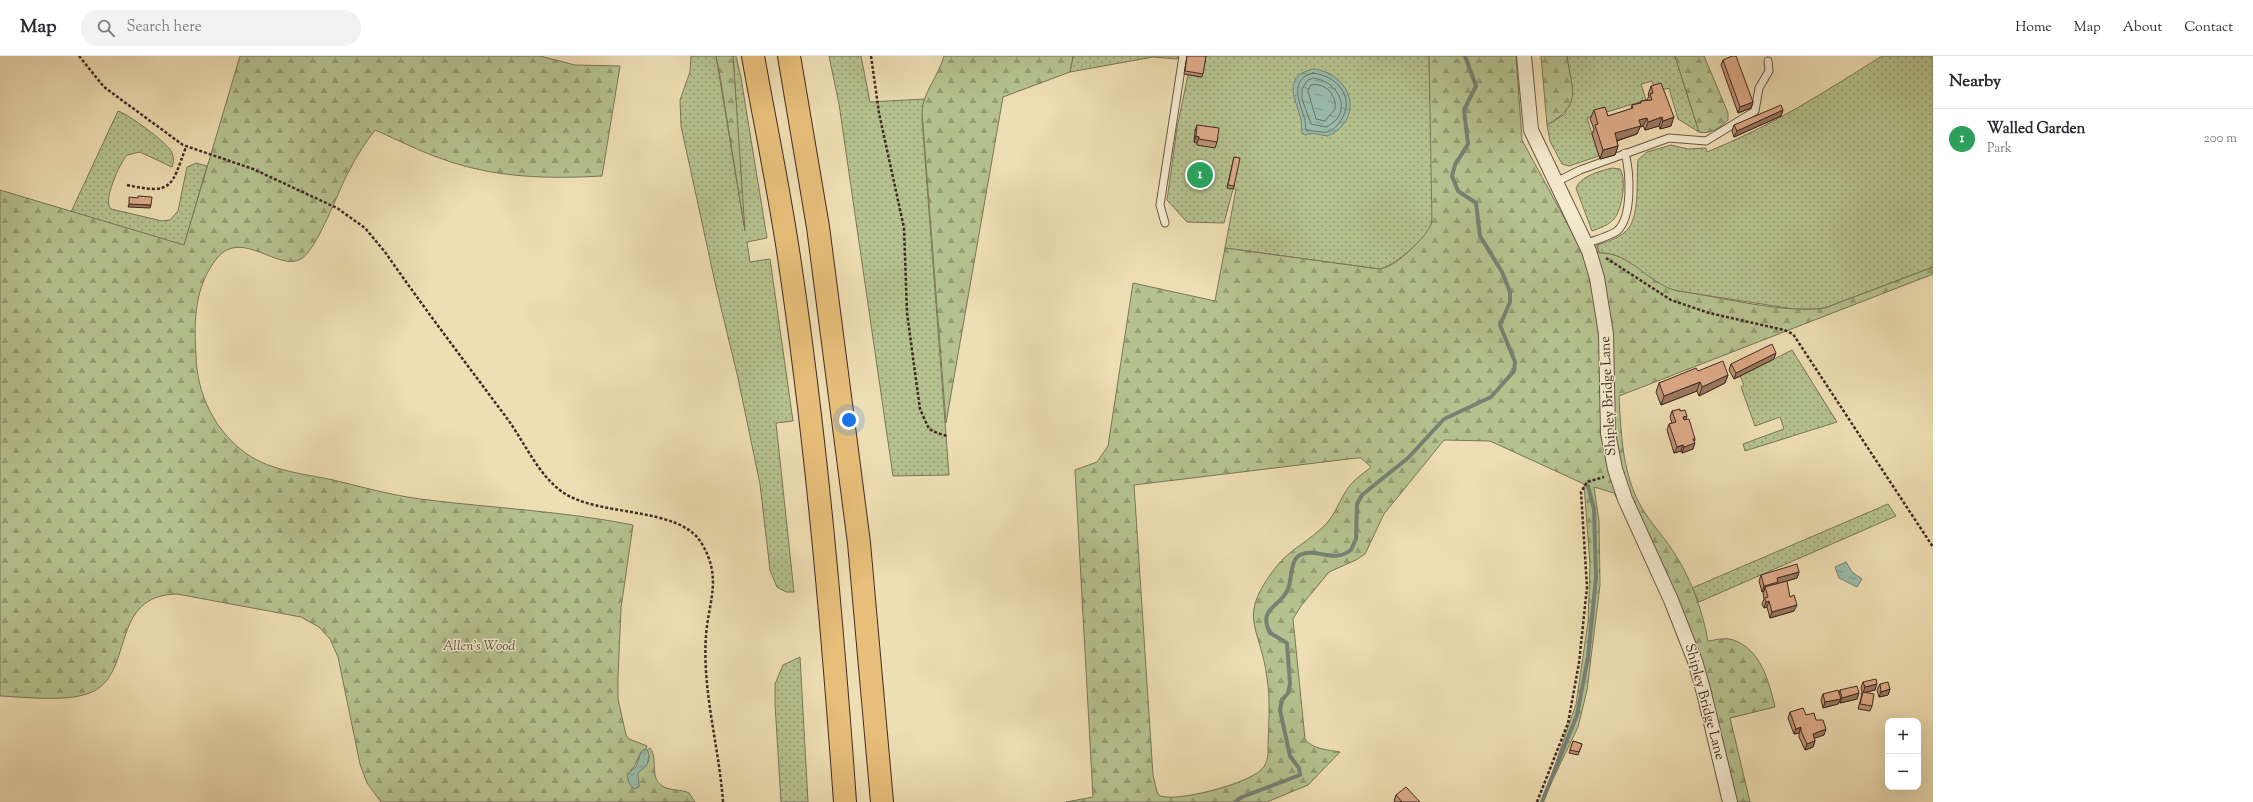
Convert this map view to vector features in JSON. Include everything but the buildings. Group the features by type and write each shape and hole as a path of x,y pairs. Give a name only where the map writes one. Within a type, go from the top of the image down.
{"highway":[{"path":"753,56 789,257 815,465 833,635 845,802"},
{"path":"789,56 818,227 859,543 882,802"}],"street":[{"name":"Shipley Bridge Lane","path":"1524,56 1531,130 1587,248 1597,278 1604,316 1608,433 1616,474 1671,600 1695,661 1730,802"}],"lane":[{"path":"1165,223 1160,205 1183,56"},
{"path":"1556,182 1625,153 1669,138 1706,141 1748,118 1757,108 1759,88 1768,71 1768,61"},
{"path":"1587,248 1615,232 1623,221 1630,186 1625,153"}],"path":[{"path":"79,56 104,87 186,147 241,165 282,182 344,212 365,228 385,252 506,417 545,475 561,491 582,502 672,522 686,528 697,537 706,552 714,580 707,628 706,653 712,728 723,802"},
{"path":"871,56 879,113 904,228 908,320 920,409 929,428 937,434 947,436"},
{"path":"128,185 154,191 163,189 175,176 186,147"},
{"path":"1587,248 1614,262 1649,288 1671,300 1696,310 1784,330 1793,334 1933,547"},
{"path":"1537,802 1568,724 1579,663 1587,587 1581,492 1587,482 1616,474"}],"green space":[{"name":"Allen's Wood","path":"240,56 540,56 575,65 620,66 602,176 542,177 484,171 436,157 375,130 345,178 321,231 308,253 301,259 292,261 282,260 260,252 237,247 227,250 217,258 209,269 197,305 195,330 197,370 204,398 217,423 226,435 236,445 256,460 277,468 376,491 409,497 580,516 633,525 621,608 618,699 626,735 629,739 647,746 646,749 641,752 628,780 634,789 639,785 637,774 647,764 649,754 647,750 650,748 654,758 656,779 659,783 667,788 689,793 695,802 381,802 367,783 360,764 338,657 330,639 319,627 301,617 177,594 156,598 141,607 132,620 125,635 114,667 106,681 94,691 84,695 61,698 0,696 0,190 184,245"},
{"path":"691,56 716,56 744,225 733,56 736,56 741,78 767,238 747,242 750,262 770,259 793,421 776,423 794,592 786,592 777,587 770,570 760,484 738,378 716,287 681,126 680,100 690,72"},
{"path":"716,56 733,56 745,231 720,76"},
{"path":"829,56 861,56 870,102 924,99 922,119 949,475 893,476 839,104"},
{"path":"944,56 1073,56 1070,72 1003,97 946,423 922,112 925,97 939,70"},
{"path":"1073,56 1178,56 1177,59 1153,57 1070,72"},
{"path":"1205,56 1429,56 1433,206 1432,223 1427,233 1415,246 1399,259 1384,268 1379,269 1225,248 1236,189 1233,189 1224,223 1187,222 1167,200 1177,128 1188,75 1201,77"},
{"path":"1429,56 1516,56 1522,140 1574,236 1597,245 1599,253 1610,254 1621,258 1668,288 1772,307 1791,309 1825,308 1933,267 1933,274 1619,396 1623,450 1625,463 1633,488 1642,508 1673,551 1685,572 1703,617 1708,641 1727,639 1743,644 1757,659 1770,687 1775,707 1730,718 1750,802 1735,802 1706,685 1622,508 1614,493 1594,487 1599,521 1600,585 1587,690 1578,727 1543,800 1576,704 1588,622 1590,565 1584,484 1490,441 1444,440 1384,514 1365,554 1356,560 1329,572 1301,606 1293,619 1305,739 1311,745 1316,747 1340,752 1308,785 1267,802 1066,802 1093,797 1075,470 1097,462 1108,446 1133,283 1215,301 1225,248 1379,269 1385,268 1410,251 1424,235 1432,222","holes":["1361,458 1371,467 1350,485 1333,515 1326,524 1288,555 1276,567 1264,584 1257,599 1254,611 1254,622 1264,660 1269,696 1268,754 1265,765 1261,770 1253,775 1242,781 1227,786 1196,794 1169,797 1160,796 1157,792 1153,775 1134,485"]},
{"path":"1541,56 1567,56 1572,88 1572,96 1566,110 1547,125"},
{"path":"1567,56 1675,56 1699,132 1678,119 1669,88 1656,92 1652,81 1641,84 1646,100 1587,118 1599,156 1569,166 1562,164 1550,141 1547,125 1565,114 1572,90"},
{"path":"1675,56 1704,56 1728,113 1728,120 1719,128 1703,133 1699,132"},
{"path":"1882,56 1933,56 1933,267 1825,308 1794,309 1671,290 1653,280 1636,267 1619,257 1599,253 1597,245 1619,237 1630,226 1634,218 1637,198 1638,160 1647,152 1671,145 1688,149 1706,148 1707,152 1775,120 1818,96"},
{"path":"118,111 138,123 162,141 171,151 173,161 172,167 140,152 127,155 116,173 110,191 109,205 111,209 162,221 170,220 178,211 187,167 196,163 207,166 184,246 71,212"},
{"path":"1612,168 1620,169 1622,174 1623,194 1619,209 1617,215 1612,221 1592,231 1576,188 1578,184 1586,177"},
{"path":"1792,350 1837,422 1745,451 1743,444 1784,429 1780,417 1755,426 1741,387 1744,385 1740,376"},
{"path":"1888,504 1896,516 1699,602 1692,588"},
{"path":"800,657 808,802 781,802 775,684 783,665"}],"water":[{"path":"1313,69 1326,72 1337,79 1344,87 1349,97 1350,108 1347,118 1340,128 1328,136 1311,133 1305,135 1302,133 1301,120 1294,98 1293,90 1297,78 1303,73"},
{"path":"1846,562 1852,572 1862,579 1857,587 1839,578 1835,567"},
{"path":"647,750 649,755 647,765 638,773 639,787 634,789 629,783 627,774 636,767 641,752"}],"waterway":[{"path":"1235,802 1242,797 1300,775 1299,768 1290,756 1280,710 1282,700 1288,693 1290,684 1287,643 1270,633 1266,618 1268,613 1285,595 1288,589 1294,561 1300,555 1306,553 1338,556 1351,550 1356,539 1357,504 1362,495 1408,458 1444,419 1491,397 1514,371 1515,362 1500,325 1510,302 1510,292 1502,272 1480,236 1476,203 1458,191 1452,176 1455,165 1468,144 1464,110 1476,86 1465,56"},
{"path":"1542,802 1577,715 1588,657 1596,578 1594,509 1588,486"}],"place":[{"name":"Walled Garden","path":"1200,175"}]}
